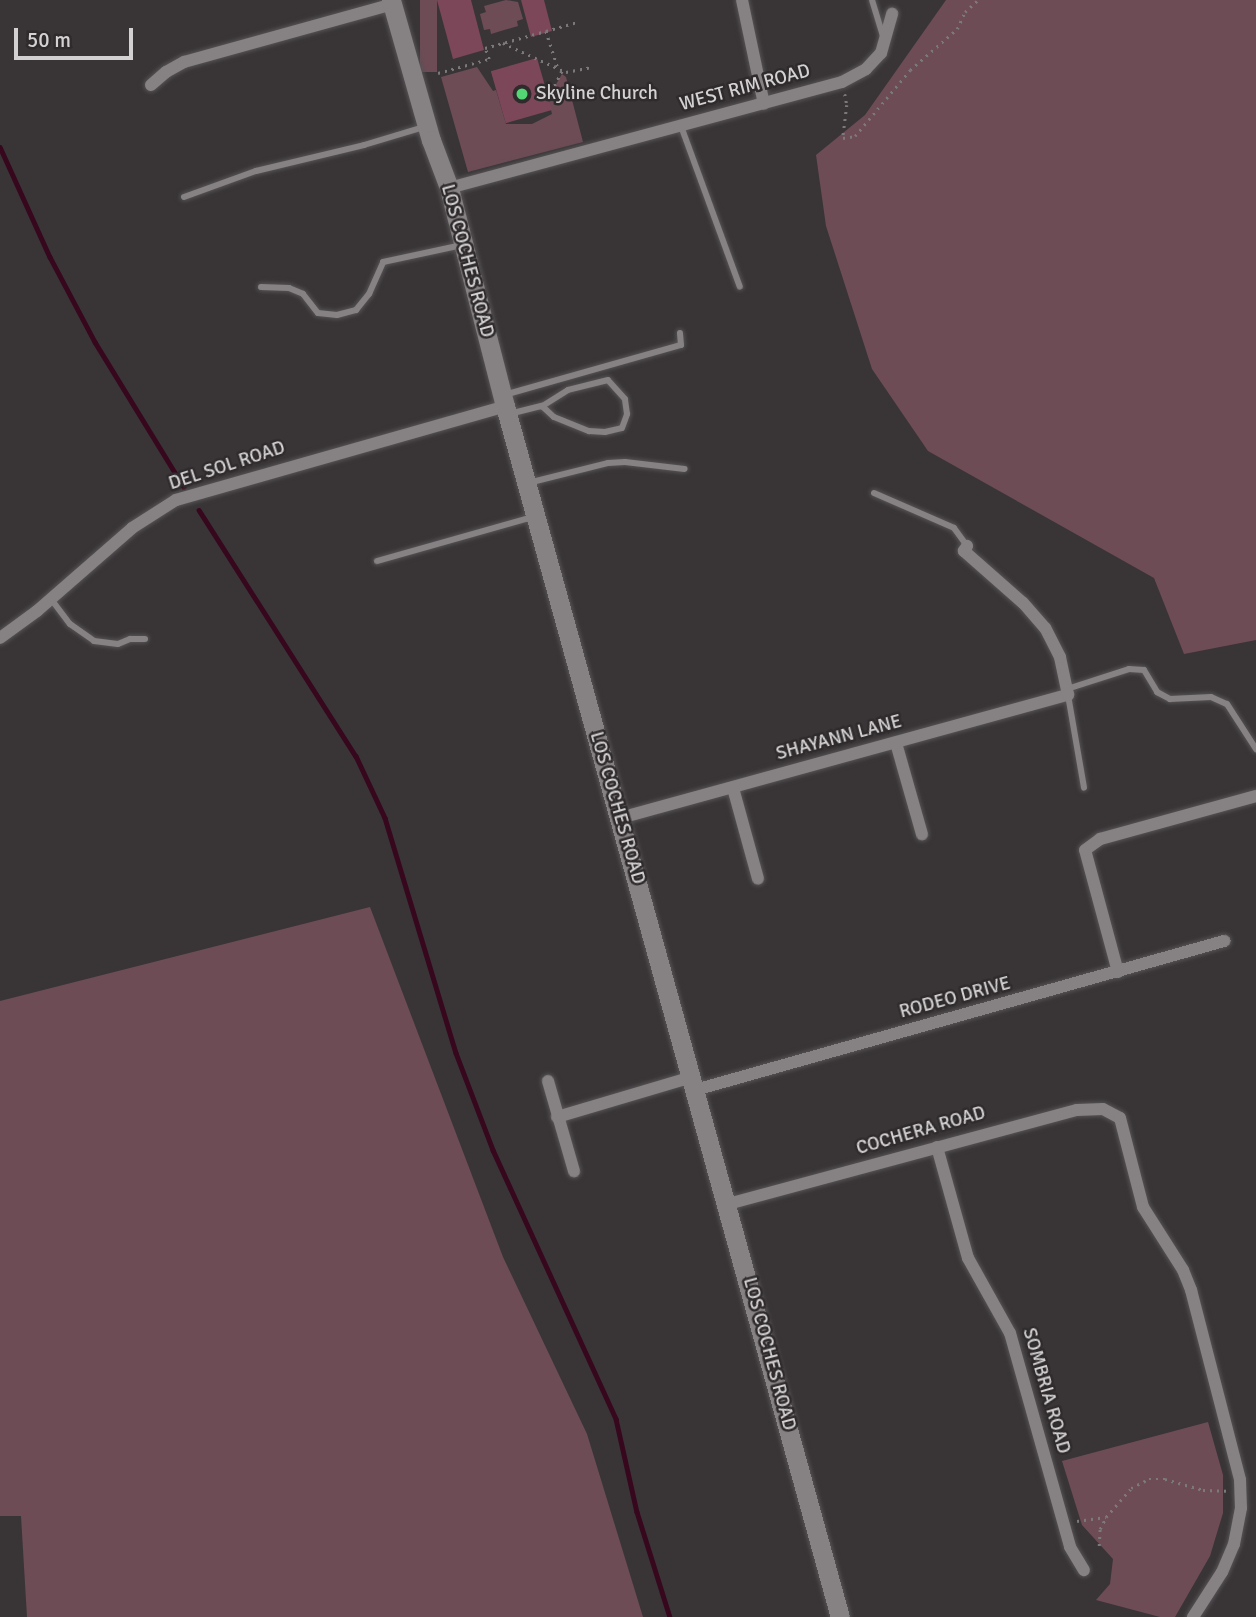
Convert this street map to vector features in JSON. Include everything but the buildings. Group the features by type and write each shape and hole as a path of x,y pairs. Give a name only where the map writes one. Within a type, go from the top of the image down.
{"main road":[{"name":"LOS COCHES ROAD","path":"392,2 426,127 449,188 526,484 728,1204 840,1617"}],"street":[{"path":"742,0 764,104"},
{"path":"151,85 184,62 392,2"},
{"name":"WEST RIM ROAD","path":"449,188 842,82 866,69 881,53 892,14"},
{"name":"DEL SOL ROAD","path":"0,638 51,599 132,528 176,500 505,405"},
{"path":"967,546 964,551 1023,603 1045,628 1060,657 1068,692"},
{"name":"SHAYANN LANE","path":"620,818 896,743 1068,692"},
{"path":"896,743 922,834"},
{"path":"733,788 758,879"},
{"path":"1118,972 1085,850 1100,839 1256,796"},
{"name":"RODEO DRIVE","path":"557,1117 694,1084 1118,972 1224,941"},
{"path":"548,1081 574,1171"},
{"name":"COCHERA ROAD","path":"728,1204 1084,1108 1103,1109 1122,1121 1140,1198 1183,1269 1191,1290 1240,1480 1241,1507 1234,1544 1222,1572 1193,1617"},
{"name":"SOMBRIA ROAD","path":"937,1147 971,1264 1010,1333 1068,1543 1084,1570"}],"lane":[{"path":"872,0 885,41"},
{"path":"681,126 740,287"},
{"path":"184,197 256,171 426,127"},
{"path":"261,287 289,288 303,294 318,313 337,315 356,310 369,293 383,262 464,244"},
{"path":"505,405 681,345 680,333"},
{"path":"505,405 542,407 568,390 608,380 625,399 627,414 622,428 589,431 554,417 542,407"},
{"path":"526,484 625,461 685,469"},
{"path":"874,494 954,528 967,546"},
{"path":"377,561 536,517"},
{"path":"51,599 70,624 94,641 118,644 130,639 145,639"},
{"path":"1084,788 1068,692 1129,669 1144,670 1157,692 1170,699 1211,697 1227,705 1256,749"}],"path":[{"path":"842,82 847,105 843,138 855,136 910,71 957,29 965,12 978,0"},
{"path":"438,73 489,59 485,48 578,22"},
{"path":"546,31 560,70 548,98"},
{"path":"503,43 560,70 591,67"},
{"path":"1099,1545 1101,1527 1109,1515 1131,1488 1149,1479 1165,1479 1203,1490 1226,1491"},
{"path":"1077,1521 1098,1520 1109,1515"}],"shaded area":[{"path":"420,0 437,0 437,72 420,72"},
{"path":"506,0 518,2 523,19 517,21 518,26 491,34 490,29 484,30 480,14 486,12 484,6"},
{"path":"946,0 1256,0 1256,640 1184,654 1154,578 928,451 872,369 826,226 816,155 865,115"},
{"path":"477,67 493,91 496,90 506,124 532,124 552,114 548,98 562,74 566,77 583,142 468,172 441,77"},
{"path":"370,907 503,1257 587,1434 643,1617 27,1617 21,1516 0,1516 0,1001"},
{"path":"1208,1422 1223,1475 1223,1513 1210,1556 1175,1617 1160,1617 1096,1600 1110,1584 1113,1559 1082,1525 1062,1461"}],"waterway":[{"path":"0,147 50,257 95,342 184,487"},
{"path":"199,510 356,756 385,818 456,1053 493,1150 616,1419 637,1512 670,1617"}],"place":[{"name":"Skyline Church","path":"522,94"}]}
